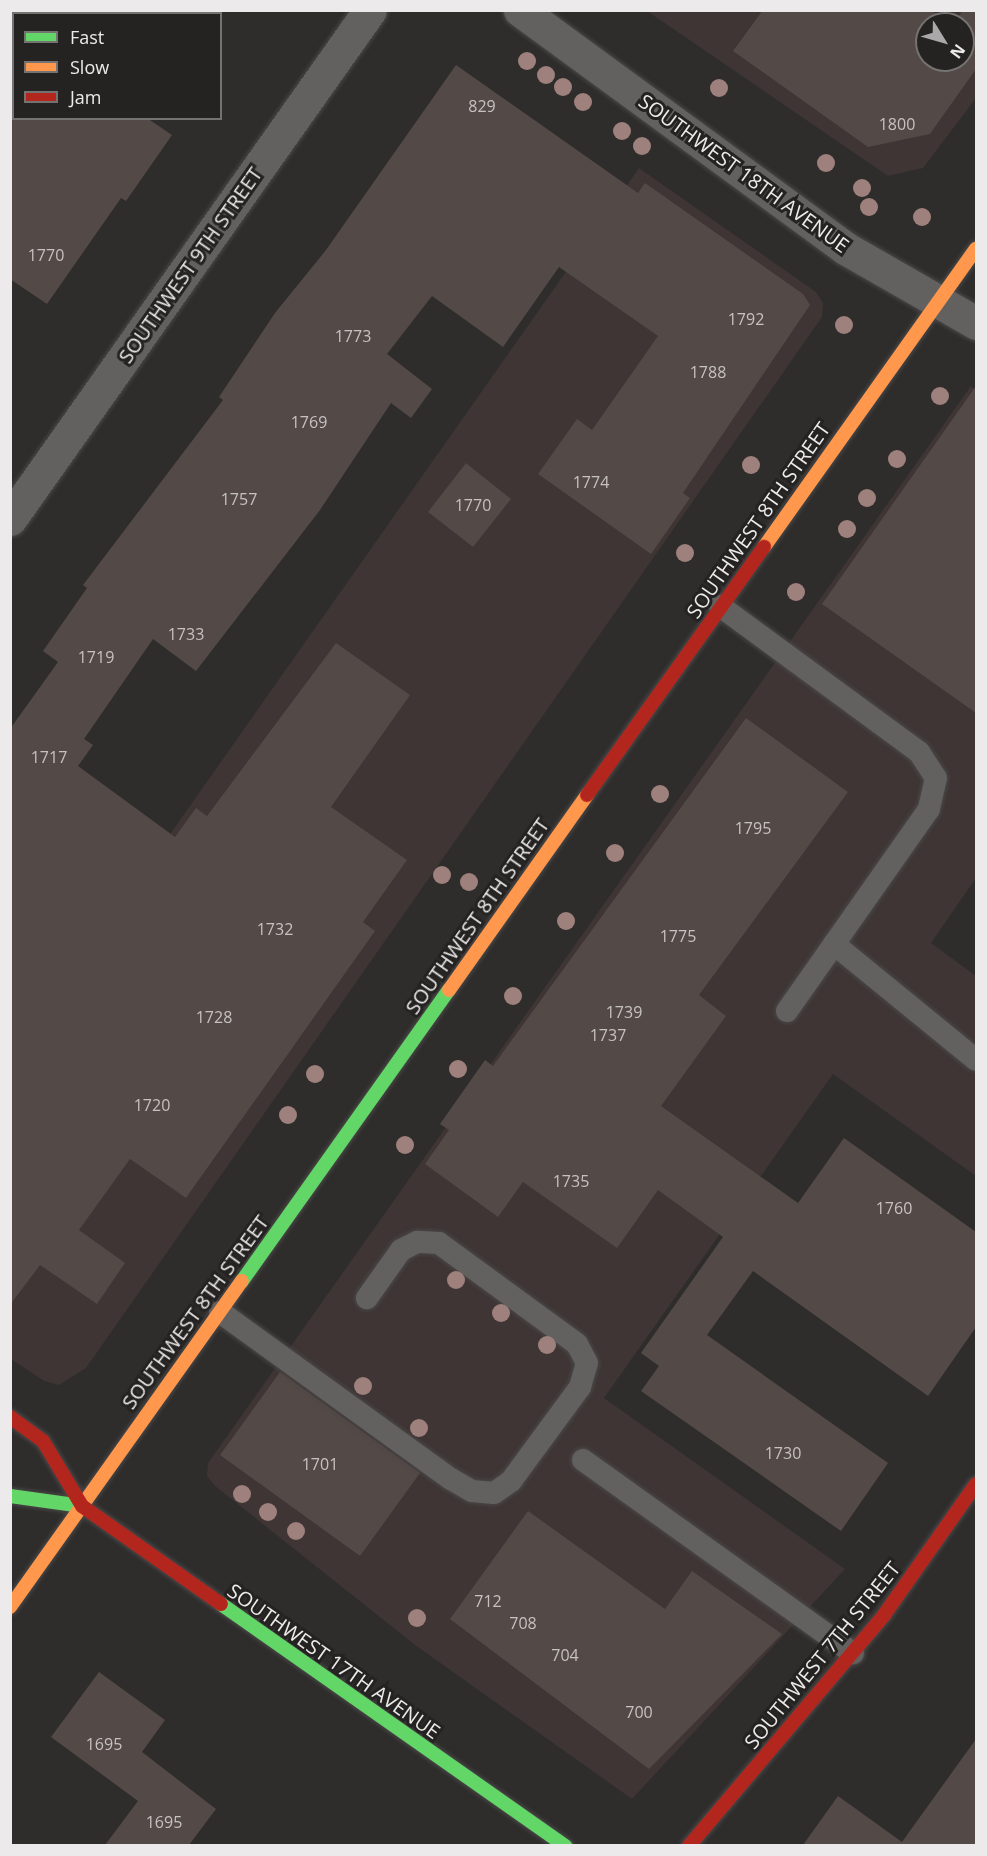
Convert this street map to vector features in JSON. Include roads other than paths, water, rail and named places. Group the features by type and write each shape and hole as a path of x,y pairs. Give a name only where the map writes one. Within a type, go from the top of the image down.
{"main road":[{"name":"SOUTHWEST 8TH STREET","path":"10,1607 976,249"},
{"name":"SOUTHWEST 17TH AVENUE","path":"10,1417 43,1441 82,1506 565,1845"},
{"name":"SOUTHWEST 7TH STREET","path":"689,1845 853,1653 976,1484"},
{"name":"SOUTHWEST 17TH AVENUE","path":"10,1496 82,1506"}],"street":[{"name":"SOUTHWEST 9TH STREET","path":"10,519 370,10"},
{"name":"SOUTHWEST 18TH AVENUE","path":"520,10 845,248 941,300 976,323"}],"lane":[{"path":"720,606 919,752 936,778 929,810 787,1011"},
{"path":"834,944 976,1060"},
{"path":"220,1312 462,1485 494,1493 511,1481 580,1387 587,1363 577,1344 439,1243 417,1242 401,1251 367,1298"},
{"path":"583,1460 853,1653"}]}
